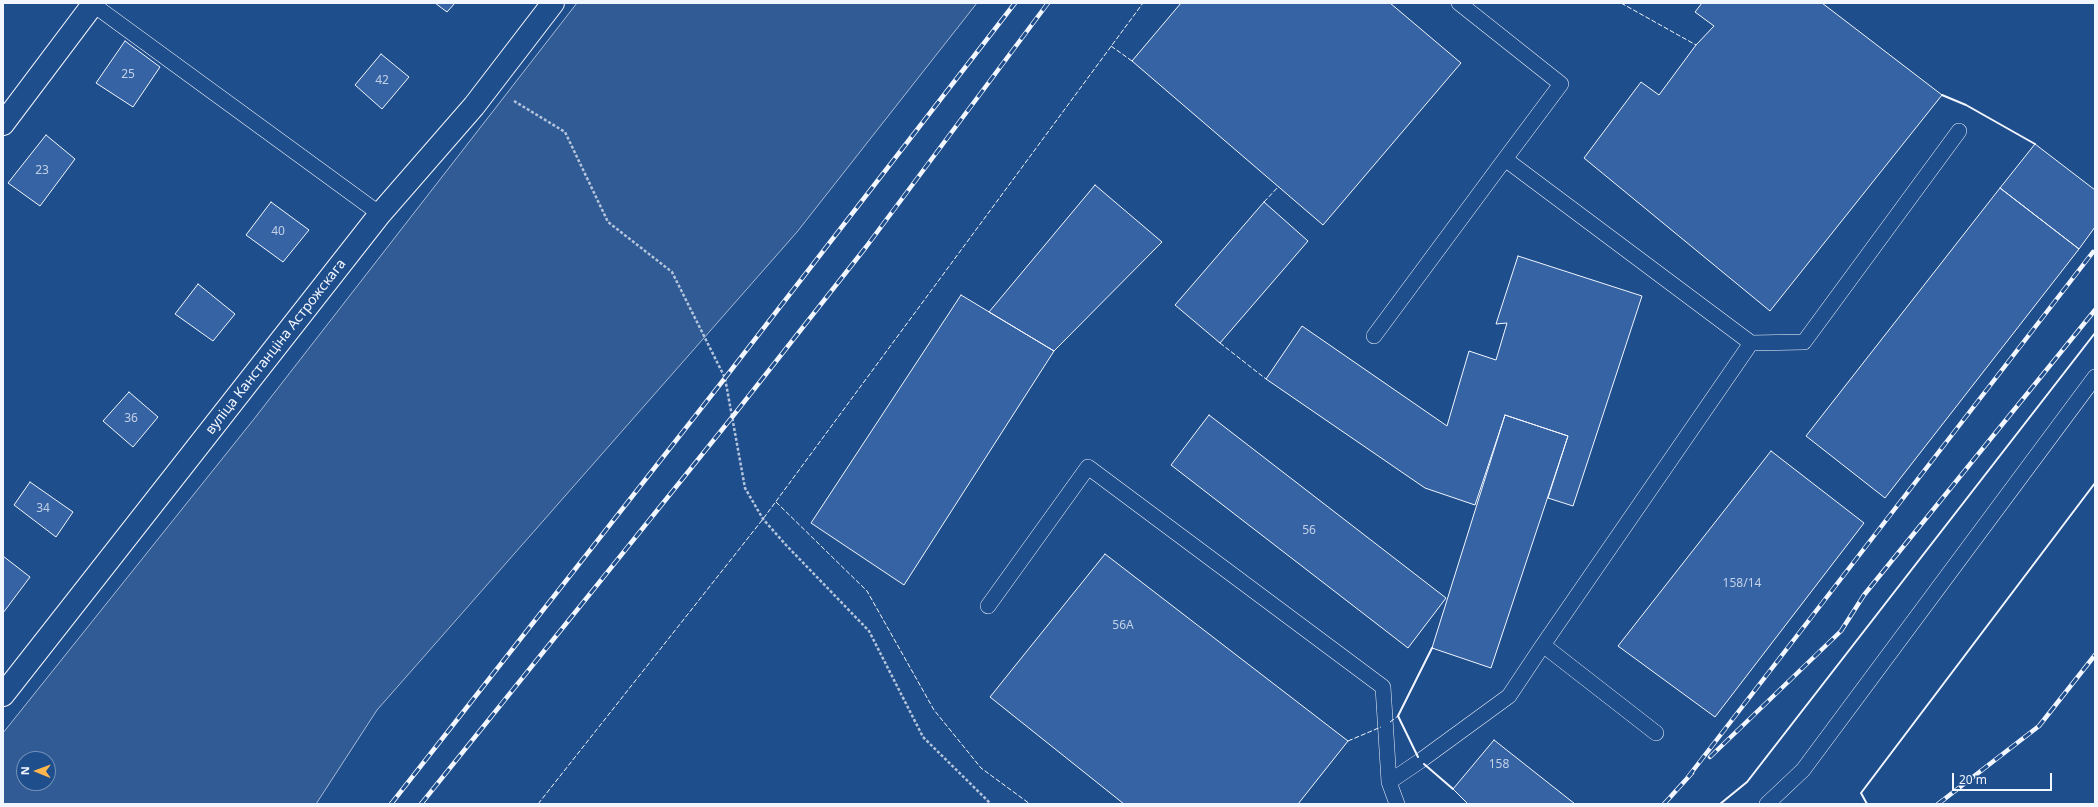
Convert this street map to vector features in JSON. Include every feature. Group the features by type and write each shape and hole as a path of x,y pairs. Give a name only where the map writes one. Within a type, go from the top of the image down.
{"street":[{"name":"вуліца Канстанціна Астрожскага","path":"3,695 380,214 474,106 553,3"},
{"path":"3,124 93,4"}],"lane":[{"path":"1374,336 1561,84 1459,3"},
{"path":"93,4 380,214"},
{"path":"1505,159 1750,344 1804,342 1959,131"},
{"path":"1389,782 1509,696 1750,344"},
{"path":"1767,804 1803,770 2095,377"},
{"path":"988,606 1088,467 1383,687 1389,782 1397,804"},
{"path":"1543,645 1656,732"}],"path":[{"path":"474,106 506,96 565,132 608,222 672,272 725,378 745,488 764,519 786,545 869,631 923,737 991,804"}],"shaded area":[{"path":"577,3 977,3 797,232 377,710 316,804 3,804 3,733 254,419"}],"building":[{"path":"435,3 455,3 447,12"},
{"path":"1181,3 1390,3 1461,63 1323,225 1132,61"},
{"path":"1702,3 1822,3 1942,95 1770,311 1584,158 1641,82 1659,95 1696,45 1714,26 1695,12"},
{"path":"125,41 160,67 133,107 96,83"},
{"path":"381,54 409,77 382,109 355,85"},
{"path":"46,135 75,159 40,206 8,183"},
{"path":"2035,144 2095,190 2095,227 2079,249 2000,188"},
{"path":"1095,185 1162,242 1054,351 989,312"},
{"path":"2000,188 2079,249 1885,498 1806,436"},
{"path":"271,202 309,230 283,262 246,235"},
{"path":"1264,202 1308,241 1220,343 1175,305"},
{"path":"1518,256 1642,296 1573,506 1548,498 1568,436 1505,415 1475,505 1425,488 1266,379 1302,326 1447,426 1469,351 1496,360 1507,323 1496,324"},
{"path":"198,284 235,314 213,341 175,314"},
{"path":"961,295 1054,351 904,585 811,523"},
{"path":"129,392 158,417 133,447 103,421"},
{"path":"1209,415 1446,598 1408,648 1171,465"},
{"path":"1505,415 1568,436 1491,668 1432,648"},
{"path":"1771,451 1864,523 1715,717 1618,646"},
{"path":"30,482 73,512 56,537 14,505"},
{"path":"1105,554 1348,741 1298,804 1124,804 990,697"},
{"path":"3,556 30,577 3,613"},
{"path":"1494,740 1575,804 1468,804 1453,789"}],"railway":[{"path":"391,804 725,378 1015,3"},
{"path":"421,804 733,416 866,247 1048,3"},
{"path":"1688,777 2093,252"},
{"path":"1710,757 1841,631 1864,595 2095,310"},
{"path":"1938,804 2039,726 2095,655"},
{"path":"1664,804 1692,773"}],"fence":[{"path":"538,804 763,519 1143,3"},
{"path":"1621,3 1696,45"},
{"path":"1111,46 1132,61"},
{"path":"1264,202 1279,186"},
{"path":"1220,343 1266,379"},
{"path":"776,502 867,591 934,710 981,768 1030,804"},
{"path":"1390,722 1398,716"},
{"path":"1348,741 1381,727"}],"wall":[{"path":"1942,95 1966,105 2035,144"},
{"path":"1720,804 1747,782 2095,333"},
{"path":"1867,804 1861,793 2095,483"},
{"path":"1418,757 1398,716 1432,648"},
{"path":"1424,764 1453,789"}]}
